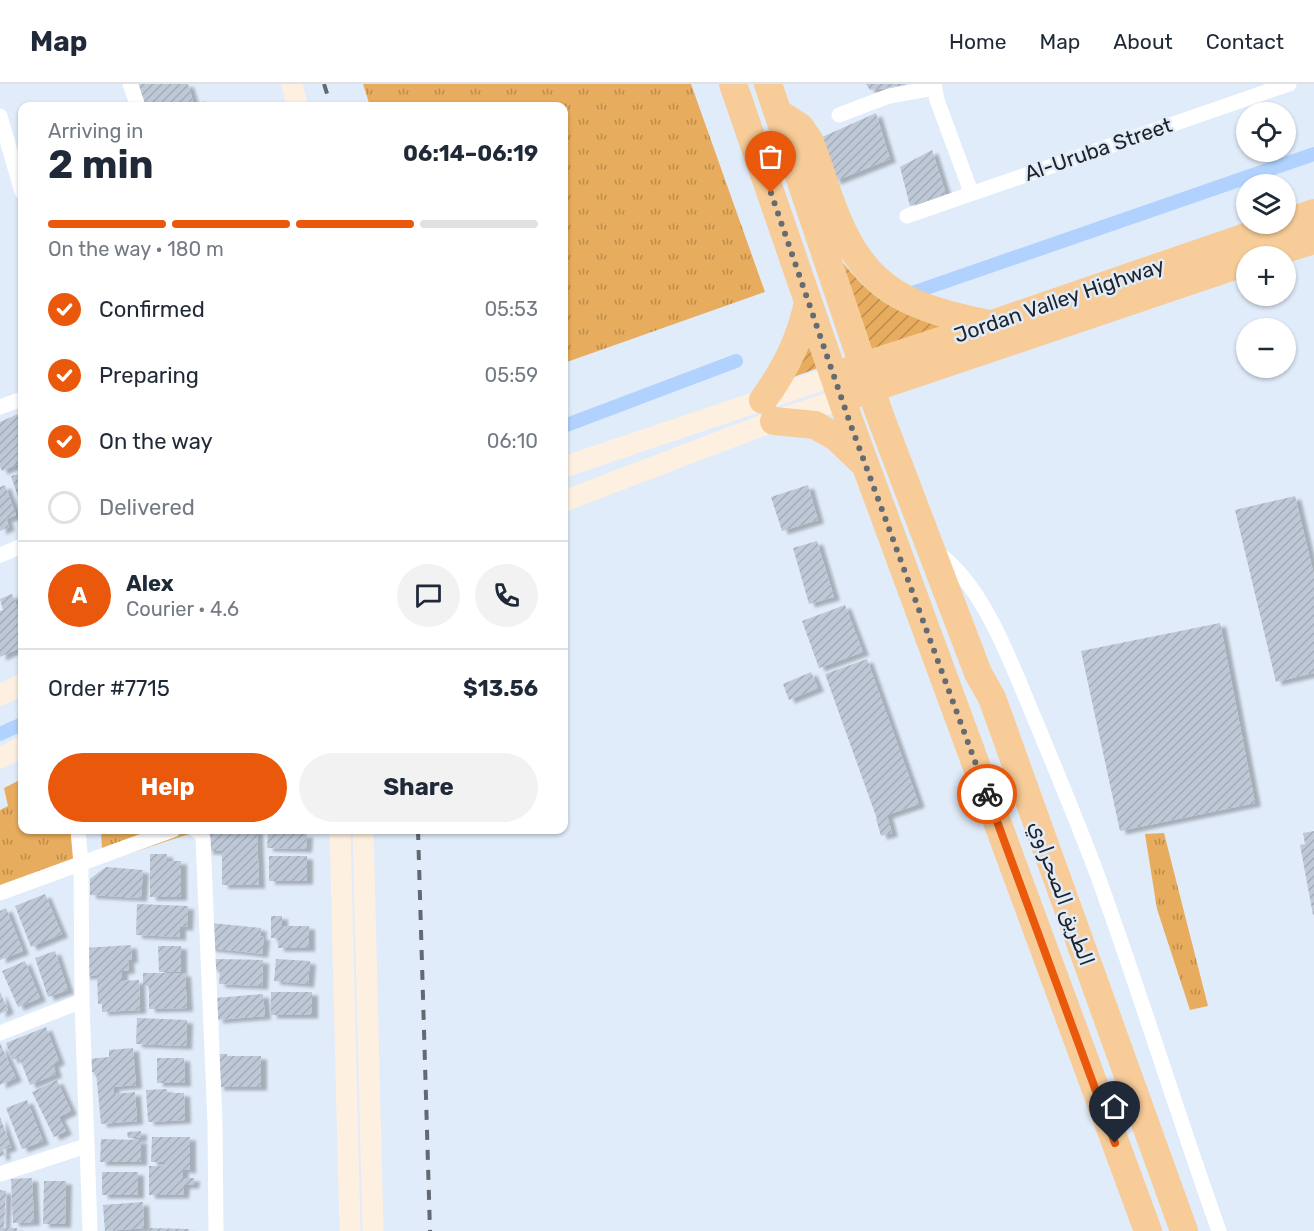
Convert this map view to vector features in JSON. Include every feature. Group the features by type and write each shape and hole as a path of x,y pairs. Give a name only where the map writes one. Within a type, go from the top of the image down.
{"highway":[{"name":"الطريق الصحراوي","path":"733,84 866,465 1148,1231"},
{"name":"الطريق الصحراوي","path":"768,84 885,428 978,673 992,698 1184,1231"},
{"path":"779,113 800,127 808,140 843,233 862,265 878,281 895,294 931,310 992,324"},
{"name":"Jordan Valley Highway","path":"1296,219 1314,213"},
{"name":"Jordan Valley Highway","path":"838,387 867,378 992,324 1253,234"},
{"path":"1295,246 1314,240"},
{"name":"Jordan Valley Highway","path":"867,378 920,372 1236,265"},
{"path":"808,302 804,322 768,410 826,430 866,465"},
{"path":"885,428 888,407 894,396 920,372"}],"street":[{"path":"130,84 137,102"},
{"path":"292,84 296,102"},
{"name":"Al-Uruba Street","path":"907,216 970,192 1289,84"},
{"path":"839,115 889,96 934,86 970,192"},
{"path":"0,119 18,179"},
{"path":"568,466 768,410 838,387"},
{"path":"0,407 18,400"},
{"path":"568,499 768,410"},
{"path":"0,555 18,548"},
{"path":"929,548 947,559 971,588 984,609 1011,664 1060,779 1104,894 1219,1231"},
{"path":"0,695 18,686"},
{"path":"0,758 18,749"},
{"path":"78,834 90,1231"},
{"path":"0,893 162,834"},
{"path":"200,834 203,838 215,1122 216,1231"},
{"path":"340,834 350,1231"},
{"path":"363,834 373,1231"},
{"path":"0,1033 82,1001"},
{"path":"0,1174 86,1146"}],"green space":[{"path":"363,84 691,84 765,292 568,362 568,102 369,102"},
{"path":"832,249 857,279 881,300 909,315 947,326 866,351"},
{"path":"807,346 826,365 788,379"},
{"path":"18,781 18,834 72,834 74,859 0,889 0,810 8,806 4,788"},
{"path":"1164,833 1208,1006 1190,1010 1157,909 1145,834"},
{"path":"101,834 189,834 113,859 102,849"}],"building":[{"path":"139,84 188,84 193,101 189,102 144,102"},
{"path":"866,84 906,84 906,85 870,90"},
{"path":"876,113 890,159 835,181 820,138"},
{"path":"932,150 946,194 910,206 900,167"},
{"path":"18,414 18,464 2,471 0,467 0,422"},
{"path":"18,474 18,497 11,476"},
{"path":"5,485 16,515 6,519 9,527 0,531 0,487"},
{"path":"808,485 818,520 782,531 771,497"},
{"path":"1295,496 1314,575 1314,673 1276,682 1235,510"},
{"path":"817,541 834,597 809,604 793,548"},
{"path":"12,594 18,607 18,649 0,657 0,611 3,610 0,599"},
{"path":"845,605 863,652 819,668 802,621"},
{"path":"1220,623 1255,803 1120,831 1081,651"},
{"path":"867,659 919,804 887,815 892,833 881,836 825,674"},
{"path":"811,672 818,688 789,700 783,684"},
{"path":"1314,831 1313,915 1300,845 1305,844 1303,833"},
{"path":"208,834 257,834 259,885 222,885 222,851 207,851"},
{"path":"268,834 307,834 306,849 267,848"},
{"path":"150,854 167,854 167,861 181,861 181,897 150,897"},
{"path":"269,856 307,856 307,881 269,881"},
{"path":"106,867 143,870 141,898 90,895 90,879"},
{"path":"45,894 62,934 31,947 15,906"},
{"path":"137,904 188,906 187,927 180,927 180,937 136,935"},
{"path":"6,908 23,951 0,960 0,911"},
{"path":"271,916 282,916 282,926 309,926 309,948 278,948 278,938 271,938"},
{"path":"211,923 261,928 260,936 264,937 262,954 209,948"},
{"path":"131,945 132,959 128,960 129,970 122,971 122,981 139,980 140,1010 102,1012 102,1004 98,1004 97,975 84,976 83,948"},
{"path":"158,946 181,946 181,972 159,972"},
{"path":"55,951 68,990 48,997 35,958"},
{"path":"212,959 263,960 262,986 219,984 220,970 212,969"},
{"path":"276,959 310,961 308,984 274,981"},
{"path":"25,961 40,998 18,1007 2,971"},
{"path":"143,973 185,973 187,1008 149,1009 149,986 143,986"},
{"path":"0,992 8,1010 0,1014"},
{"path":"271,992 312,992 312,1015 271,1015"},
{"path":"263,994 265,1016 217,1020 216,998"},
{"path":"137,1018 187,1020 186,1046 136,1044"},
{"path":"46,1027 59,1061 53,1064 56,1074 30,1085 19,1057 12,1060 6,1043"},
{"path":"0,1043 16,1078 0,1085"},
{"path":"133,1048 136,1085 113,1087 114,1094 135,1092 137,1121 101,1124 96,1072 89,1072 88,1059 109,1057 109,1050"},
{"path":"218,1054 261,1056 261,1087 218,1087"},
{"path":"157,1058 184,1058 185,1083 157,1083"},
{"path":"57,1080 71,1111 59,1117 66,1131 54,1137 32,1092"},
{"path":"167,1089 167,1093 184,1093 185,1120 148,1122 146,1090"},
{"path":"27,1100 43,1141 22,1149 6,1108"},
{"path":"0,1117 11,1147 3,1150 5,1155 0,1157"},
{"path":"141,1131 141,1138 128,1138 127,1132"},
{"path":"152,1137 190,1137 190,1170 183,1169 182,1178 194,1178 193,1185 184,1185 183,1195 149,1195 149,1166 166,1166 165,1162 151,1162"},
{"path":"101,1139 141,1140 141,1162 100,1162"},
{"path":"102,1172 138,1172 138,1195 102,1195"},
{"path":"32,1178 34,1222 13,1223 11,1179"},
{"path":"44,1181 66,1181 65,1224 43,1224"},
{"path":"0,1190 6,1191 4,1228 17,1228 17,1231 0,1231"},
{"path":"143,1202 144,1228 105,1231 103,1205"},
{"path":"149,1228 189,1229 189,1231 149,1231"}],"waterway":[{"path":"915,292 1314,154"},
{"path":"568,424 736,361"},
{"path":"0,734 18,726"}],"railway":[{"path":"324,84 330,102"},
{"path":"418,834 430,1231"}],"way so far":[{"path":"771,193 850,423 987,794"}],"route":[{"path":"987,794 1115,1143"}]}
